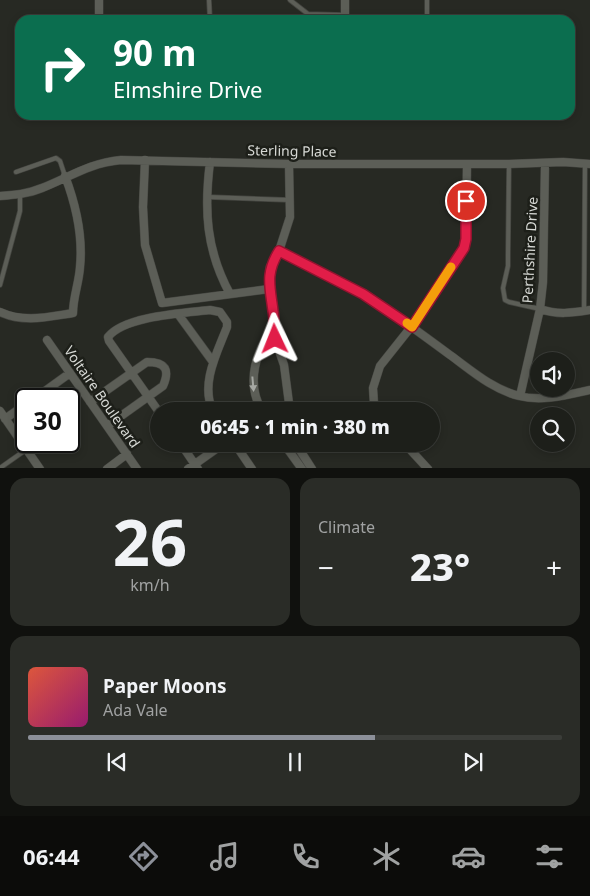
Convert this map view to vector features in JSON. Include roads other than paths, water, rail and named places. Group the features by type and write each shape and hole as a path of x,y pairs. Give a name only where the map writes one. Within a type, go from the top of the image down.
{"street":[{"path":"99,0 99,15"},
{"path":"345,0 345,15"},
{"path":"145,160 143,208 145,245 162,303 269,289"},
{"name":"Sterling Place","path":"0,196 20,194 42,188 65,176 109,161 145,160 289,164 546,164 563,162 588,164"},
{"path":"210,162 207,224 209,238 222,278 230,294"},
{"path":"288,402 286,374 275,339 269,289 270,267 279,251 290,217 289,164"},
{"path":"374,402 373,388 380,366 412,327 464,248 466,239 466,164"},
{"name":"Perthshire Drive","path":"520,396 540,309 545,260 546,164"},
{"path":"0,312 9,316 28,319 73,313 80,268 80,254 76,212 65,176"},
{"path":"279,251 363,294 412,327 489,384 520,396 549,398 590,390"},
{"path":"540,309 553,313 587,311"},
{"path":"152,402 108,337 112,332 131,322 210,310 222,314 227,322 227,327 213,362 210,380 210,402"},
{"path":"178,314 213,362"},
{"path":"258,402 252,384 253,372 267,334 273,326"},
{"name":"Voltaire Boulevard","path":"47,340 137,468"},
{"path":"90,402 147,362 156,362 163,365 167,377 163,386 107,426"},
{"path":"49,388 70,373"},
{"path":"0,411 15,433"},
{"path":"5,419 15,412"},
{"path":"185,452 193,467 213,452"},
{"path":"241,452 252,468"},
{"path":"290,452 302,468"},
{"path":"301,452 312,468"},
{"path":"413,452 428,468"},
{"path":"30,453 40,468"},
{"path":"107,468 127,454"}],"lane":[{"path":"209,0 210,15"},
{"path":"290,0 308,14 317,15"},
{"path":"427,0 427,15"},
{"path":"16,172 56,158 60,161 65,176"},
{"path":"509,164 508,266 503,294 505,300 509,302 540,309"},
{"path":"587,311 588,164"},
{"path":"0,286 20,211 20,194"},
{"path":"208,197 290,200"},
{"path":"0,468 21,453"}]}
